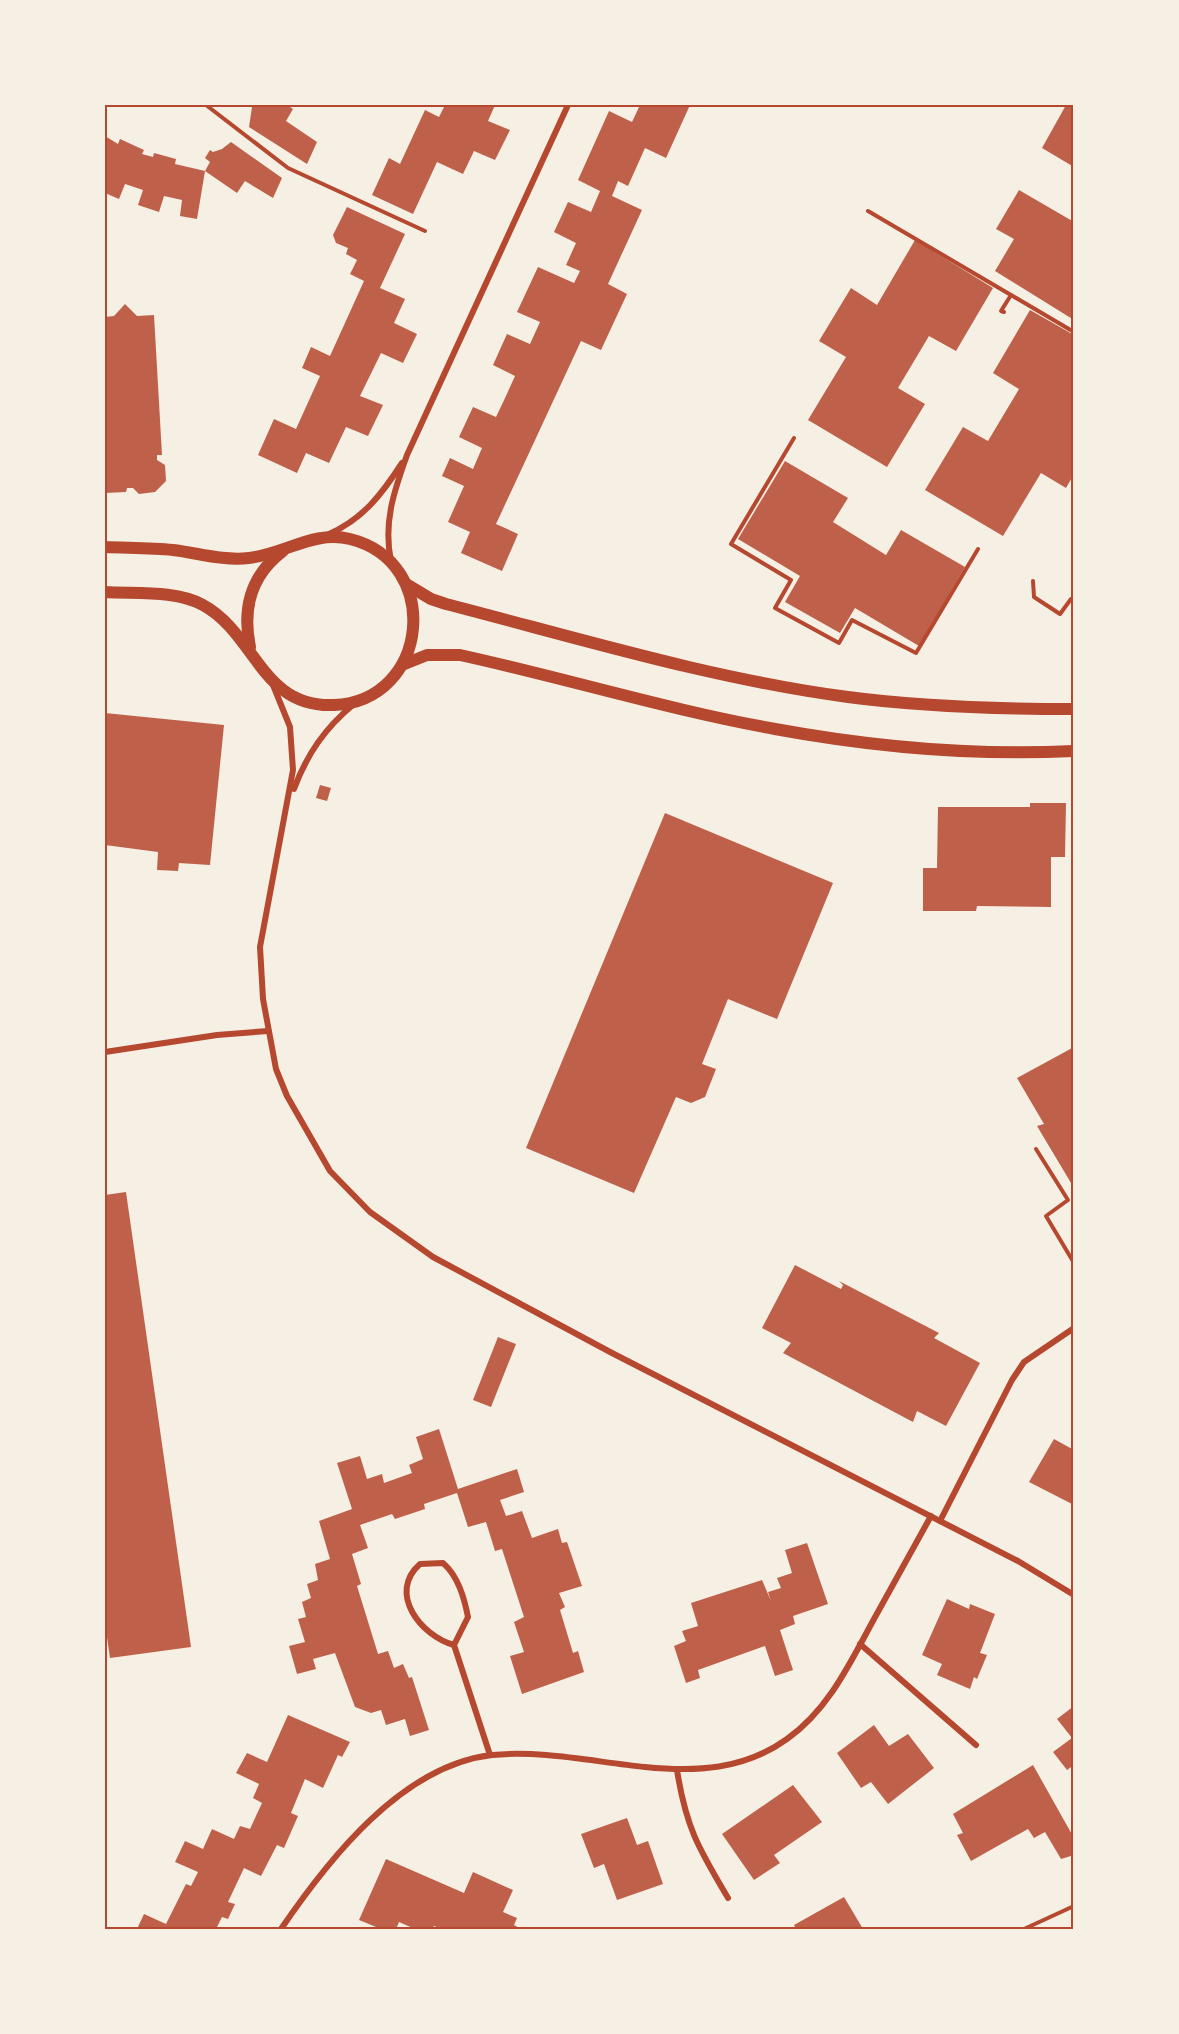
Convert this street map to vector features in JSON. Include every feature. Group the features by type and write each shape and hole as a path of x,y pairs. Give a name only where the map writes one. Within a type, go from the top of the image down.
{"main road":[{"path":"105,547 172,550 218,558 249,558 324,537 361,542 392,563 406,584 414,619 411,643 402,665 380,689 347,703 320,704 294,697 272,682 236,632 219,615 201,603 179,597 105,592"},
{"path":"255,659 250,647 246,620 251,592 264,568 297,543"},
{"path":"406,584 431,599 446,604 724,675 795,689 927,705 1074,709"},
{"path":"402,665 427,655 460,655 774,729 871,744 951,752 1074,751"}],"street":[{"path":"392,563 388,539 390,509 407,455 568,105"},
{"path":"324,537 359,518 387,486 407,455"},
{"path":"272,682 290,727 294,749 290,798 260,947 268,1031 276,1069 287,1096 316,1149 345,1186 389,1228 434,1257 612,1353 1018,1561 1074,1595"},
{"path":"290,798 304,763 320,738 337,718 360,699"},
{"path":"105,1052 217,1035 268,1031"},
{"path":"940,1521 1018,1371 1044,1347 1074,1328"},
{"path":"281,1929 342,1850 391,1802 447,1768 490,1755 526,1755 698,1771 753,1758 787,1739 818,1711 860,1644 931,1516"},
{"path":"454,1645 430,1635 413,1615 408,1605 406,1592 408,1579 420,1564 443,1563 454,1575 460,1587 468,1617 454,1645 490,1755"},
{"path":"860,1644 976,1745"},
{"path":"677,1770 683,1810 689,1828 728,1898"}],"path":[{"path":"206,105 288,168 425,231"},
{"path":"868,211 1074,332"},
{"path":"1004,312 1001,310 1011,295"},
{"path":"794,438 731,544 791,580 775,608 838,643 852,620 916,653 978,549"},
{"path":"1033,581 1034,597 1060,614 1071,599 1074,601"},
{"path":"1036,1149 1068,1200 1046,1216 1074,1263"},
{"path":"1024,1929 1074,1906"}],"building":[{"path":"249,105 287,105 293,109 286,121 317,142 307,164 249,127 252,107"},
{"path":"445,105 495,105 488,121 510,130 495,160 474,151 463,174 437,162 413,214 372,195 389,158 400,164 425,110 439,117"},
{"path":"640,105 690,105 666,158 645,148 628,186 618,181 612,196 642,210 608,284 627,294 601,350 581,341 496,524 518,534 502,571 461,553 470,532 448,522 464,486 442,476 450,458 473,469 482,448 459,437 473,407 496,417 506,396 515,376 493,365 507,334 530,344 540,322 517,312 538,267 574,283 580,271 566,265 576,243 554,232 568,202 591,212 600,191 578,180 609,111 632,122"},
{"path":"1066,105 1074,105 1074,167 1042,148"},
{"path":"105,136 118,144 120,139 144,150 142,154 153,157 154,153 176,159 175,164 205,171 197,219 180,216 182,200 164,196 159,212 138,205 143,190 125,184 119,199 105,193"},
{"path":"231,142 282,178 273,198 245,181 237,193 205,171 210,162 205,158 210,150 213,152 222,149"},
{"path":"1019,190 1074,222 1074,320 995,271 1014,239 996,229"},
{"path":"347,207 405,234 380,288 405,299 394,323 417,334 403,363 381,353 360,396 383,405 368,436 346,427 329,463 306,453 297,473 258,455 274,419 296,429 320,376 302,368 311,347 330,356 364,281 350,274 357,260 346,254 348,248 336,243 333,235"},
{"path":"915,240 993,288 956,351 929,336 898,388 925,404 887,467 808,420 846,357 819,341 851,288 877,305"},
{"path":"125,304 137,316 154,315 162,455 157,455 157,460 165,465 166,481 155,492 139,494 133,488 127,488 126,492 105,493 105,317 114,316"},
{"path":"1030,310 1074,335 1074,414 1071,420 1074,422 1074,474 1066,488 1041,473 1003,536 925,490 963,427 988,441 1019,389 993,373"},
{"path":"785,461 848,498 833,522 886,555 901,530 965,567 919,646 855,608 840,633 785,602 800,576 738,539"},
{"path":"105,713 224,725 210,865 179,863 178,871 157,870 158,852 105,845"},
{"path":"320,785 331,788 327,801 316,798"},
{"path":"1030,803 1066,803 1065,857 1051,857 1051,907 977,906 976,911 923,911 923,868 937,868 938,807 1030,807"},
{"path":"665,813 833,883 777,1019 728,999 702,1064 716,1069 705,1097 691,1103 676,1097 634,1193 526,1148"},
{"path":"1074,1047 1074,1188 1037,1126 1044,1124 1017,1078"},
{"path":"126,1192 191,1647 110,1658 105,1623 105,1195"},
{"path":"795,1265 841,1289 843,1285 839,1281 939,1333 934,1338 980,1363 946,1426 917,1411 913,1422 783,1353 791,1343 762,1328"},
{"path":"498,1337 516,1344 491,1407 473,1400"},
{"path":"439,1429 458,1489 517,1469 524,1492 500,1500 506,1516 522,1511 532,1538 558,1529 562,1543 567,1542 582,1586 559,1593 565,1607 560,1610 573,1653 578,1651 584,1672 522,1694 510,1656 524,1652 514,1622 524,1617 502,1549 495,1551 486,1522 468,1527 457,1493 424,1504 425,1509 395,1519 392,1514 360,1525 368,1548 352,1554 361,1584 357,1586 378,1654 388,1651 394,1668 403,1664 409,1678 412,1677 429,1730 410,1736 405,1719 386,1725 381,1710 371,1713 355,1707 335,1653 313,1659 316,1669 297,1674 289,1646 305,1642 298,1619 306,1617 302,1602 311,1598 307,1584 318,1580 315,1564 330,1559 319,1521 352,1509 337,1463 360,1456 367,1479 382,1474 384,1483 412,1473 409,1465 423,1459 416,1437"},
{"path":"1054,1439 1074,1450 1074,1505 1029,1482"},
{"path":"807,1543 828,1604 793,1616 795,1624 780,1630 793,1670 775,1676 765,1646 698,1670 700,1678 686,1683 674,1646 686,1641 682,1631 698,1626 691,1603 762,1580 771,1601 768,1592 781,1588 777,1578 792,1573 785,1550"},
{"path":"947,1599 969,1609 970,1604 995,1614 980,1653 987,1655 970,1689 937,1675 942,1664 922,1655"},
{"path":"1074,1706 1074,1765 1067,1770 1053,1752 1072,1738 1057,1719"},
{"path":"288,1715 350,1742 342,1757 338,1755 323,1788 305,1779 291,1813 298,1816 284,1848 277,1845 261,1876 244,1868 228,1902 235,1904 228,1919 222,1917 216,1929 137,1929 144,1914 166,1924 186,1884 191,1886 198,1872 175,1862 185,1841 203,1849 212,1829 234,1839 240,1826 250,1829 262,1803 253,1798 259,1784 236,1773 247,1753 267,1762"},
{"path":"874,1725 889,1746 908,1734 934,1768 888,1804 871,1782 861,1788 837,1753"},
{"path":"1033,1765 1074,1838 1074,1855 1061,1859 1045,1832 1034,1838 1028,1829 971,1861 957,1835 963,1833 953,1814"},
{"path":"793,1785 822,1822 774,1855 780,1863 754,1880 722,1834"},
{"path":"627,1818 637,1845 648,1841 663,1884 617,1900 604,1864 594,1868 581,1834"},
{"path":"386,1859 464,1893 473,1872 513,1890 503,1912 517,1918 514,1925 521,1929 441,1929 434,1926 432,1929 415,1929 399,1922 396,1929 381,1929 359,1920"},
{"path":"844,1897 863,1929 796,1929 794,1925"}]}
